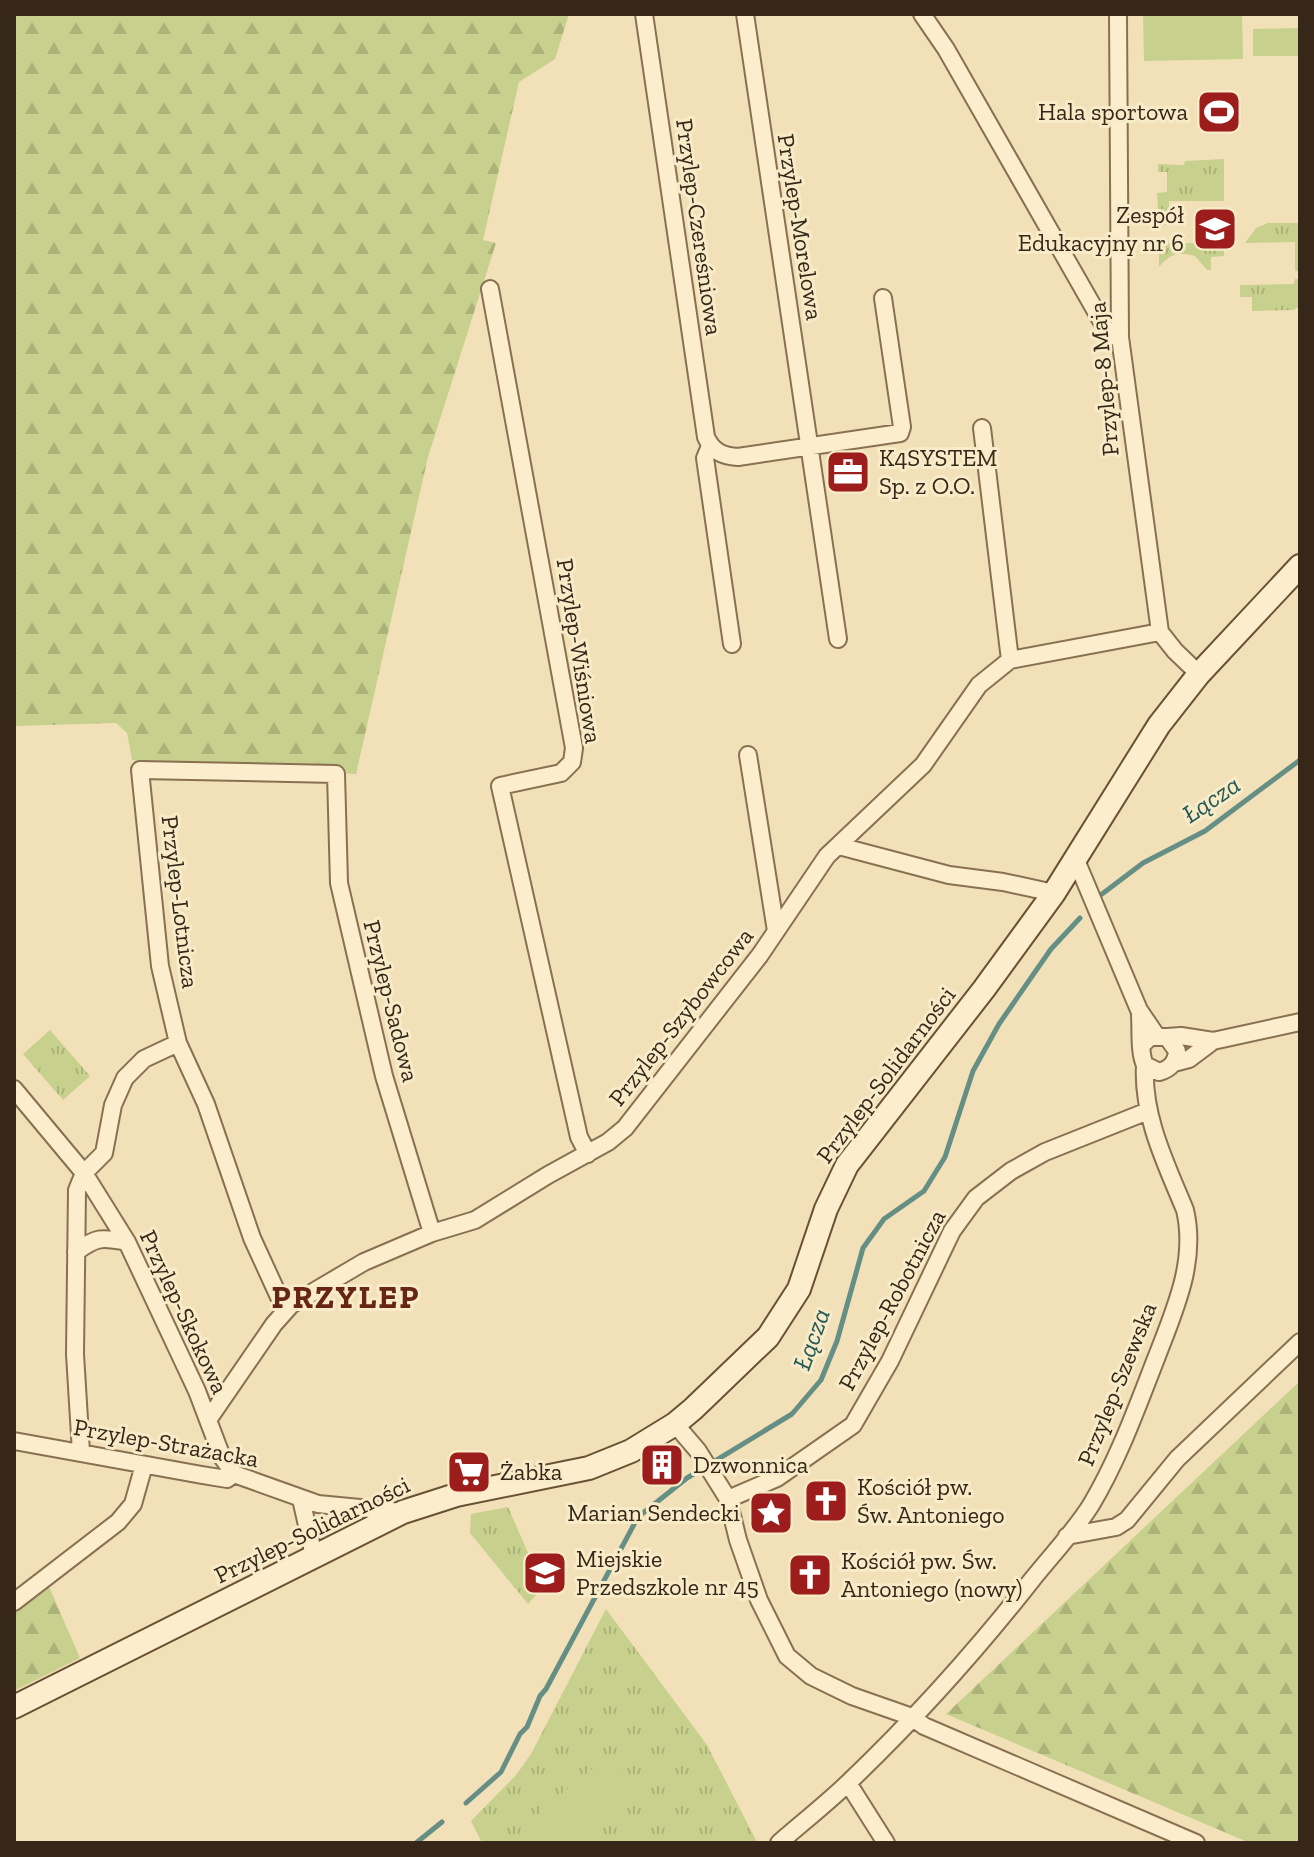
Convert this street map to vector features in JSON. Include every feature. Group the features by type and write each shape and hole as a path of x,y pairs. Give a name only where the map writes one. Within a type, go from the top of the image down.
{"main road":[{"name":"Przylep-Solidarności","path":"14,1707 403,1512 456,1495 610,1461 675,1424 768,1337 799,1289 826,1209 847,1165 984,989 1054,893 1142,749 1199,674 1300,566"}],"street":[{"name":"Przylep-Czereśniowa","path":"644,14 706,437 710,446 705,458 732,644"},
{"name":"Przylep-Morelowa","path":"745,14 838,639"},
{"path":"922,14 946,49 1110,336 1120,337"},
{"name":"Przylep-8 Maja","path":"1118,14 1120,337 1160,632"},
{"name":"Przylep-Wiśniowa","path":"490,289 574,748 572,762 561,773 500,786 579,1137 588,1154"},
{"path":"710,446 720,454 738,457 900,433 902,427 883,298"},
{"path":"982,428 1010,660 1160,632 1199,674"},
{"name":"Przylep-Szybowcowa","path":"208,1420 285,1310 364,1262 432,1233 475,1220 608,1142 636,1117 776,931 827,856 923,765 979,685 1010,660"},
{"path":"748,755 776,931"},
{"name":"Przylep-Lotnicza","path":"285,1310 252,1238 206,1104 178,1043 160,966 140,770 336,774"},
{"name":"Przylep-Sadowa","path":"336,774 339,883 384,1076 432,1233"},
{"path":"839,846 949,875 1054,893"},
{"path":"1076,860 1139,1010 1155,1039 1175,1046 1174,1063"},
{"path":"1152,1068 1140,1055 1155,1039 1181,1036 1213,1041 1300,1022"},
{"path":"1152,1068 1170,1067 1189,1059 1213,1041"},
{"path":"81,1452 75,1354 77,1190 84,1173 104,1153 113,1105 125,1078 144,1059 178,1043"},
{"path":"1148,1111 1145,1091 1152,1068"},
{"name":"Przylep-Skokowa","path":"14,1089 84,1173 127,1242 215,1440 234,1474"},
{"name":"Przylep-Szewska","path":"779,1843 848,1783 912,1717 1014,1602 1089,1508 1115,1461 1179,1294 1189,1259 1190,1241 1185,1210 1148,1111"},
{"name":"Przylep-Robotnicza","path":"728,1499 777,1478 853,1425 890,1361 952,1231 976,1198 1011,1171 1045,1152 1148,1111"},
{"path":"76,1252 93,1240 106,1238 127,1242"},
{"path":"1067,1536 1116,1527 1127,1520 1177,1459 1300,1342"},
{"path":"675,1424 698,1451 728,1499 738,1540 759,1600 787,1656 811,1676 852,1696 912,1717 924,1726 1196,1843"},
{"path":"202,1475 215,1440"},
{"name":"Przylep-Strażacka","path":"14,1441 227,1479 234,1474 301,1499 336,1507 403,1512"},
{"path":"14,1602 118,1522 133,1504 144,1465"},
{"path":"301,1499 314,1556"},
{"path":"848,1783 886,1843"}],"green space":[{"path":"14,14 569,14 555,59 519,82 483,240 496,243 428,457 356,774 132,760 127,733 116,723 14,726"},
{"path":"1143,14 1242,14 1243,59 1144,61"},
{"path":"1300,28 1300,56 1253,56 1253,29"},
{"path":"1224,159 1224,201 1169,201 1169,225 1159,225 1157,193 1167,192 1167,172 1158,172 1158,164 1184,165 1185,161"},
{"path":"1268,223 1300,223 1300,271 1295,271 1295,242 1245,243 1256,228"},
{"path":"1159,243 1224,243 1224,256 1211,257 1211,270 1207,270 1195,256 1184,254 1171,256 1159,267"},
{"path":"1295,279 1300,279 1300,306 1293,310 1252,311 1252,297 1240,297 1240,285 1294,284"},
{"path":"50,1030 90,1076 63,1100 23,1054"},
{"path":"1300,1381 1300,1843 1250,1843 946,1714"},
{"path":"508,1507 543,1587 528,1604 470,1533 471,1514"},
{"path":"47,1582 80,1658 14,1691 14,1613"},
{"path":"606,1609 707,1745 756,1840 753,1843 482,1843 471,1821 516,1775 531,1754"},
{"path":"608,1756 636,1791 571,1843 563,1843 539,1812"}],"waterway":[{"name":"Łącza","path":"1102,894 1143,863 1205,831 1300,760"},
{"name":"Łącza","path":"466,1803 501,1772 638,1517 687,1478 792,1414 821,1380 837,1341 863,1248 884,1219 924,1191 945,1157 973,1071 999,1024 1051,949 1080,918"},
{"name":"Łącza","path":"416,1843 442,1822"}],"place":[{"name":"Hala sportowa","path":"1219,112"},
{"name":"Zespół Edukacyjny nr 6","path":"1215,229"},
{"name":"K4SYSTEM Sp. z O.O.","path":"848,472"},
{"name":"Dzwonnica","path":"662,1465"},
{"name":"Żabka","path":"469,1472"},
{"name":"Kościół pw. Św. Antoniego","path":"826,1501"},
{"name":"Marian Sendecki","path":"771,1513"},
{"name":"Miejskie Przedszkole nr 45","path":"545,1573"},
{"name":"Kościół pw. Św. Antoniego (nowy)","path":"810,1575"}],"district":[{"name":"PRZYLEP","path":"346,1297"}]}
